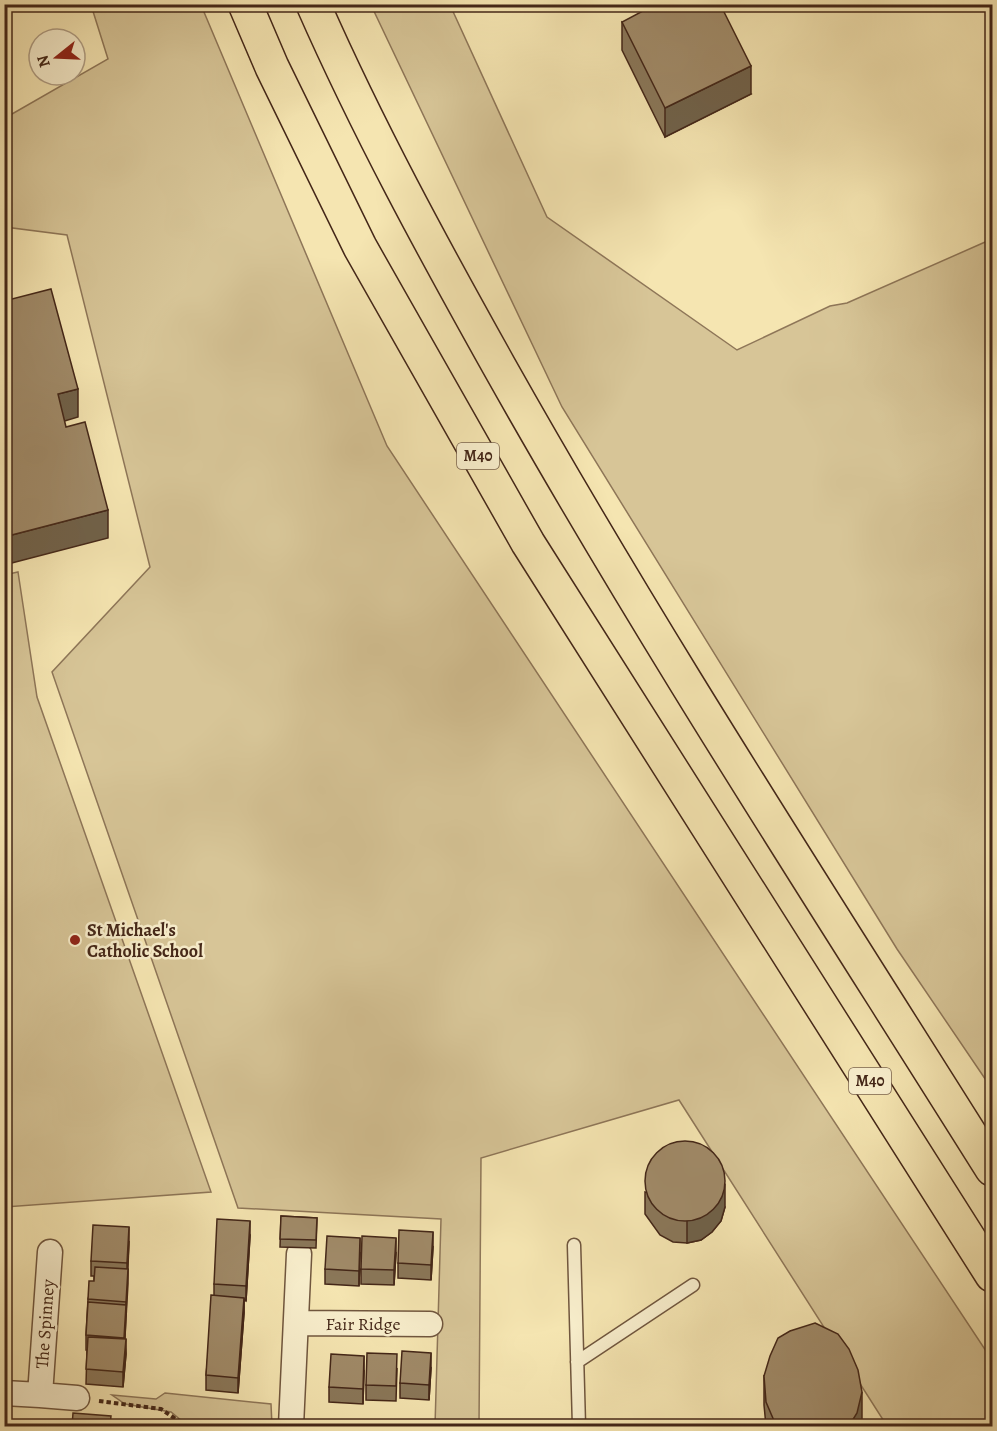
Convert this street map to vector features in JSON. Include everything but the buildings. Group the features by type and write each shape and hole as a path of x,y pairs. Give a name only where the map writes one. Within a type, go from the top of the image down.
{"highway":[{"name":"M40","path":"245,4 360,247 528,543 993,1275"},
{"path":"313,4 335,55 428,238 576,503 993,1169"}],"street":[{"name":"The Spinney","path":"40,1395 50,1252"},
{"path":"291,1426 299,1254"},
{"name":"Fair Ridge","path":"296,1323 430,1324"},
{"name":"The Spinney","path":"4,1393 77,1398"}],"lane":[{"path":"574,1245 579,1426"},
{"path":"577,1362 693,1285"}],"path":[{"path":"77,1398 161,1409 186,1426"}],"shaded area":[{"path":"91,5 201,5 387,446 992,1360 992,1426 887,1426 679,1100 481,1158 479,1426 435,1426 441,1219 238,1208 52,672 150,567 67,235 5,227 5,118 59,87 87,87 87,71 108,59"},
{"path":"371,5 450,5 547,217 737,350 830,306 847,303 992,239 992,1089 897,949 562,407"},
{"path":"18,572 37,697 211,1192 5,1207 4,575"},
{"path":"165,1393 271,1404 272,1426 188,1426 171,1412 125,1404 112,1395 156,1399"}],"place":[{"name":"St Michael's Catholic School","path":"75,940"}]}
